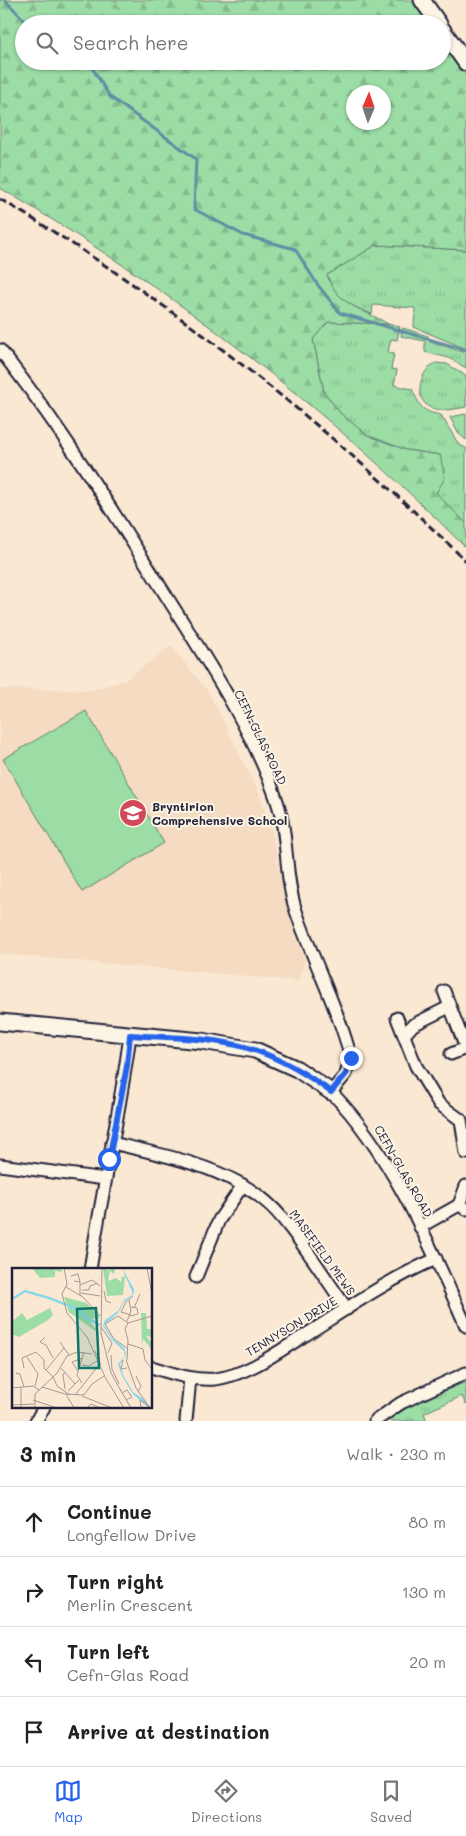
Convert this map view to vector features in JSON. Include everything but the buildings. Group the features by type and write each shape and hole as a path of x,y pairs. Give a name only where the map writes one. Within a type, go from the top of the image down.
{"street":[{"path":"425,1 434,15"},
{"path":"451,42 466,63"},
{"name":"CEFN-GLAS ROAD","path":"0,350 70,444 214,671 252,744 279,808 285,838 286,867 292,898 351,1058 346,1074 331,1092 351,1112 370,1138 420,1228 466,1326"},
{"path":"444,990 466,1048 451,1054"},
{"path":"404,1035 414,1025 449,1007"},
{"path":"397,1018 416,1066 439,1104 464,1118 466,1152"},
{"path":"0,1022 202,1041 255,1050 297,1069 331,1092"},
{"path":"90,1268 127,1066 130,1035"},
{"name":"MASEFIELD MEWS","path":"112,1143 219,1173 243,1185 282,1218 347,1309"},
{"path":"0,1165 105,1180"},
{"path":"196,1277 219,1220 243,1185"},
{"path":"420,1228 462,1207 466,1186"},
{"name":"TENNYSON DRIVE","path":"152,1367 190,1378 215,1378 235,1375 286,1347 413,1269 436,1260"},
{"path":"375,1421 401,1403 466,1373"},
{"path":"186,1421 190,1378"},
{"path":"36,1421 43,1408"}],"shaded area":[{"name":"Bryntirion Comprehensive School","path":"171,646 209,693 259,794 272,832 286,904 305,961 298,981 0,954 0,689 92,690 126,680"}],"green space":[{"path":"0,0 412,0 423,15 15,15 15,70 451,70 451,54 466,75 466,250 376,245 327,275 344,300 388,324 328,322 313,339 324,392 340,413 367,435 406,450 440,455 445,478 436,493 466,523 466,548 413,496 302,399 186,309 63,226 0,188"},
{"path":"376,245 466,250 466,349 414,327 415,308 373,305 372,314 350,304 334,290 327,275"},
{"path":"328,322 388,324 400,327 397,340 391,339 388,352 394,354 391,369 397,370 394,385 412,389 422,407 429,412 441,415 459,445 466,448 466,523 436,493 440,455 406,450 366,435 340,413 324,392 313,339"},
{"path":"403,328 428,336 429,341 466,353 466,368 449,358 425,352 425,341 401,336"},
{"path":"436,363 447,364 466,376 466,407 439,410 425,404 420,391 420,384 426,371"},
{"path":"466,414 466,440 458,433 450,417"},
{"path":"86,711 164,843 82,892 3,759"},
{"path":"466,1382 466,1405 462,1396 424,1413 427,1421 385,1421 413,1404"}],"waterway":[{"path":"5,0 19,15"},
{"path":"94,70 110,97 196,159 194,209 243,235 295,249 317,284 340,313 466,350"}],"railway":[{"path":"0,199 125,279 244,366 358,460 466,561"}],"place":[{"name":"Bryntirion Comprehensive School","path":"133,813"}],"route":[{"path":"109,1159 127,1066 130,1035 202,1041 255,1050 297,1069 331,1092 346,1074 350,1067 351,1058"}]}
